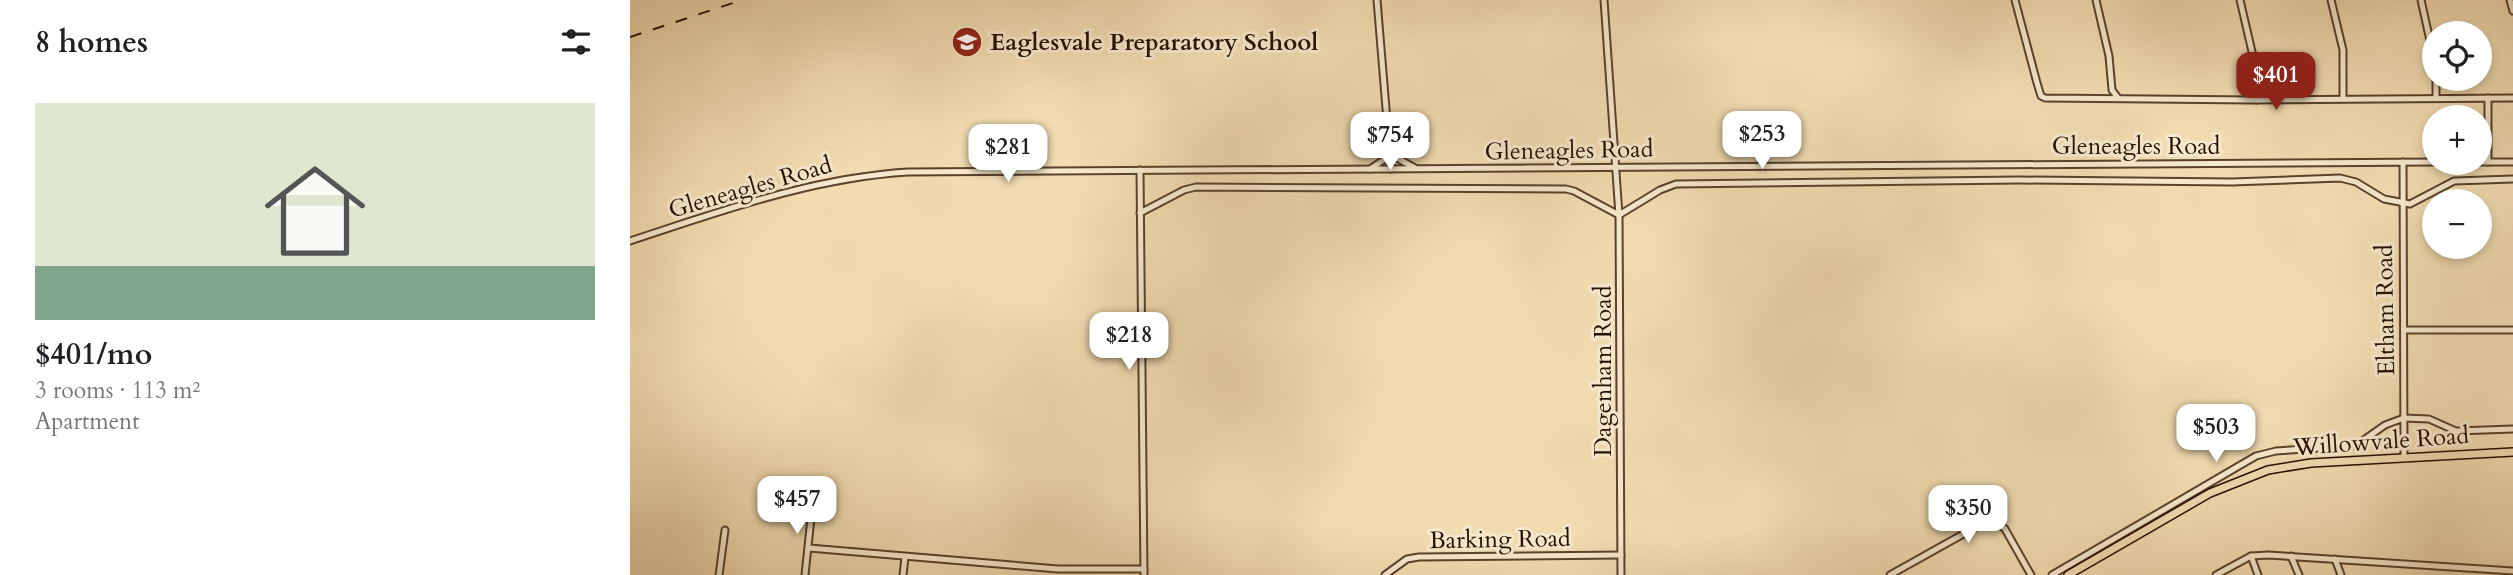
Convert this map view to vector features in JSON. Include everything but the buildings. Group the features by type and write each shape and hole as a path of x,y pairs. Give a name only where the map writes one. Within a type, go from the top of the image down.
{"main road":[{"name":"Willowvale Road","path":"2068,575 2210,493 2268,470 2311,463 2513,452"}],"street":[{"path":"1377,0 1391,169"},
{"name":"Dagenham Road","path":"1604,0 1619,215 1621,575"},
{"path":"2015,0 2043,97 2258,100 2513,98"},
{"path":"2096,0 2110,65 2112,90 2118,97"},
{"path":"2240,0 2253,57 2258,100"},
{"path":"2331,0 2343,50 2343,98"},
{"path":"2421,0 2426,21"},
{"path":"2510,0 2513,12"},
{"path":"2436,91 2436,98"},
{"path":"2488,98 2488,105"},
{"path":"1390,149 1397,158 1418,169"},
{"path":"1368,169 1385,159 1390,149"},
{"name":"Eltham Road","path":"2403,162 2401,203 2405,330 2404,457"},
{"name":"Gleneagles Road","path":"630,241 785,192 843,178 908,172 2422,162"},
{"path":"2492,162 2513,162"},
{"path":"809,548 1058,572 1144,572 1140,170"},
{"path":"1140,213 1184,190 1196,187 1566,189 1619,215 1660,190 1676,184 2019,180 2232,183 2340,178 2356,182 2384,199 2410,204 2454,181 2513,178"},
{"path":"2405,330 2513,330"},
{"path":"2052,575 2256,456 2276,451 2351,446 2385,425 2404,418 2429,419 2461,432 2513,429"},
{"path":"805,575 813,499"},
{"path":"1890,575 1992,518 2005,529 2031,575"},
{"path":"719,575 725,530"},
{"name":"Barking Road","path":"1385,575 1408,559 1419,557 1621,555"},
{"path":"2251,556 2258,575"},
{"path":"2216,575 2251,556 2291,556 2513,571"},
{"path":"2291,556 2298,575"},
{"path":"904,575 905,557"},
{"path":"2335,559 2341,575"}],"railway":[{"path":"630,37 742,0"}],"place":[{"name":"Eaglesvale Preparatory School","path":"967,42"}]}
